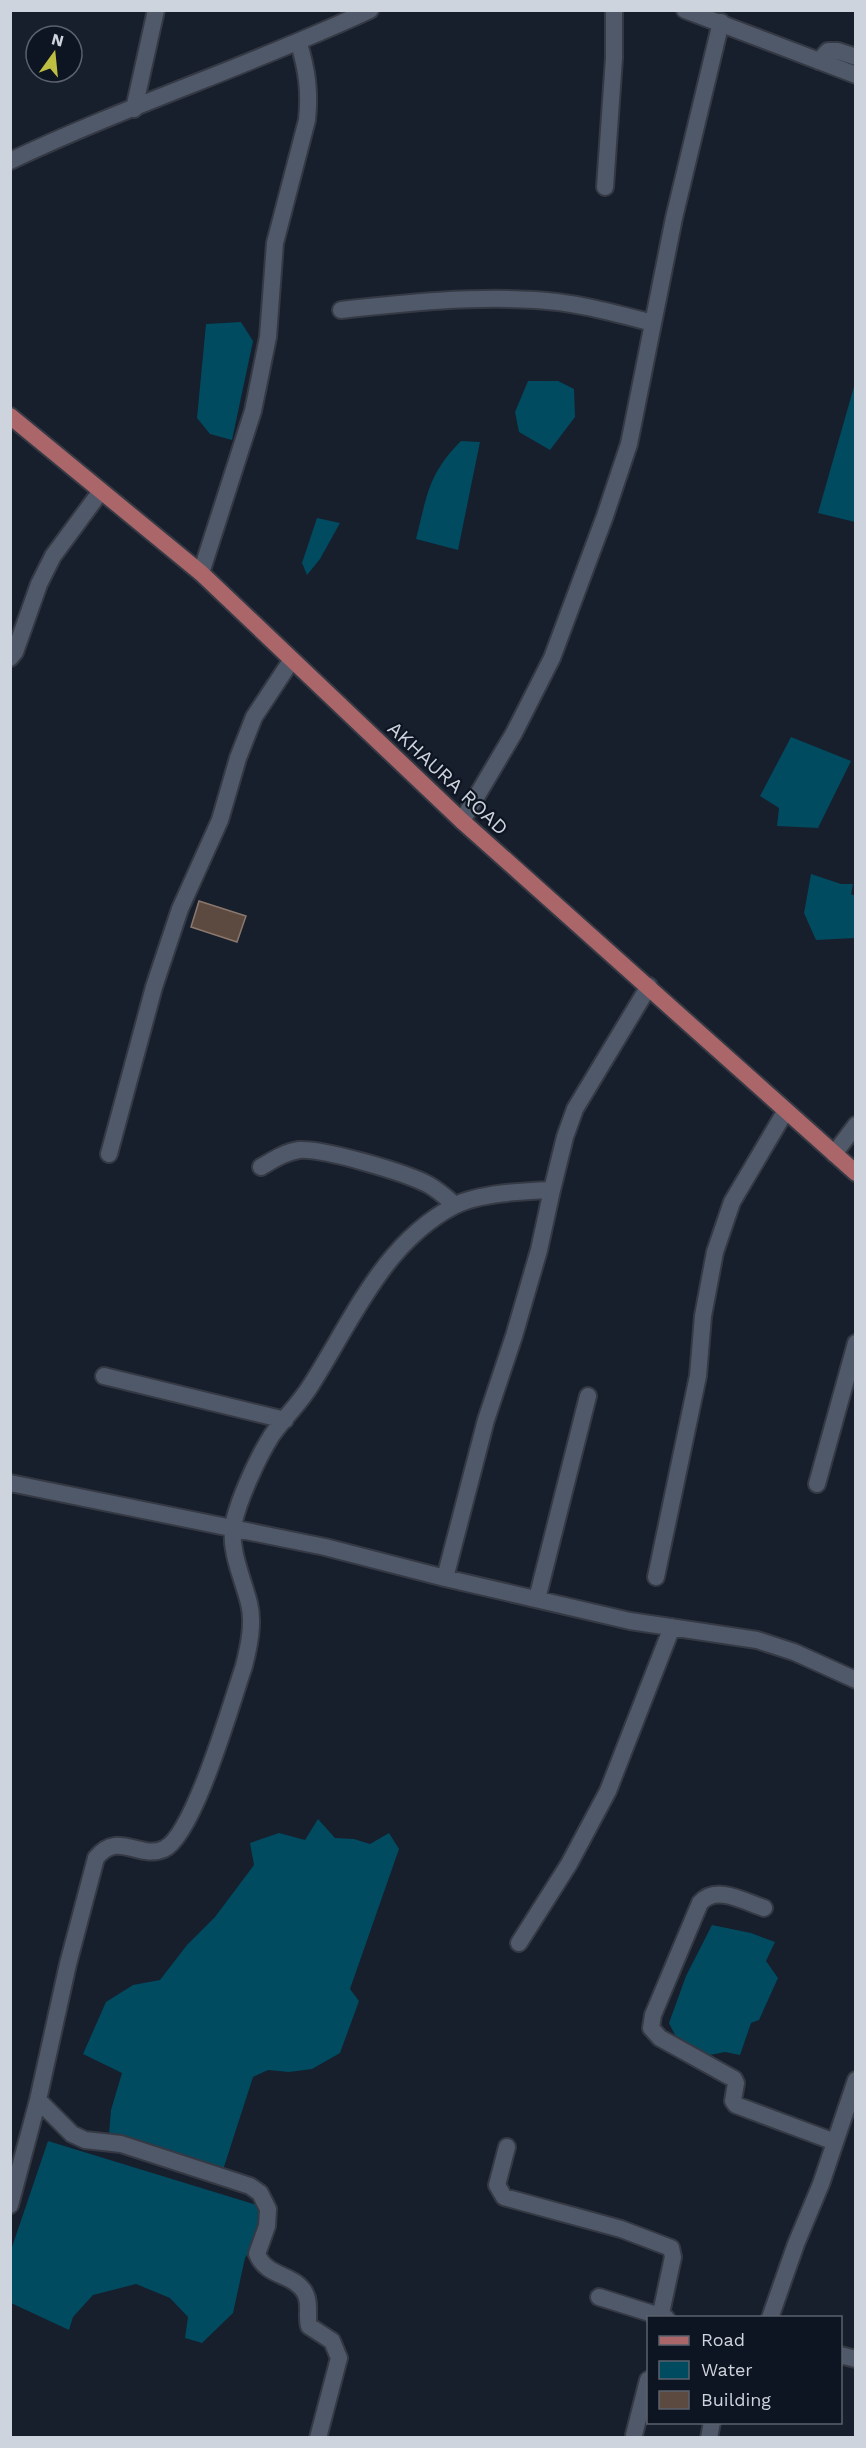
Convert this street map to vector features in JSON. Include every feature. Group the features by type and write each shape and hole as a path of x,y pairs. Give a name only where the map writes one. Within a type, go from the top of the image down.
{"main road":[{"name":"AKHAURA ROAD","path":"10,416 201,573 462,821 855,1173"}],"street":[{"path":"134,109 156,10"},
{"path":"10,161 73,131 298,44 370,10"},
{"path":"606,187 614,58 614,10"},
{"path":"685,10 855,75"},
{"path":"462,821 534,696 569,614 606,516 629,444 674,218 721,22"},
{"path":"201,573 252,411 264,363 275,243 307,120 309,103 308,74 298,44"},
{"path":"819,61 828,51 838,51 855,57"},
{"path":"341,310 423,301 537,300 597,309 653,323"},
{"path":"10,658 15,652 39,584 53,556 101,491"},
{"path":"109,1154 154,987 180,909 220,820 230,793 238,758 254,717 291,661"},
{"path":"445,1578 486,1419 514,1336 539,1250 565,1137 575,1109 648,986"},
{"path":"656,1577 698,1376 703,1316 715,1252 732,1202 785,1112"},
{"path":"834,1154 855,1125"},
{"path":"261,1167 282,1155 298,1150 327,1152 413,1178 430,1186 455,1205"},
{"path":"10,2205 38,2100 68,1964 96,1858 104,1849 119,1845 142,1850 162,1850 177,1837 197,1799 244,1666 249,1643 250,1605 234,1546 233,1527 237,1510 261,1456 273,1435 311,1386 362,1298 391,1259 420,1228 455,1205 514,1192 552,1190"},
{"path":"817,1484 855,1343"},
{"path":"104,1376 285,1420"},
{"path":"537,1599 588,1396"},
{"path":"10,1483 325,1547 445,1578 630,1621 757,1640 794,1652 855,1680"},
{"path":"519,1943 569,1864 608,1791 672,1627"},
{"path":"764,1908 720,1894 704,1898 653,2015 651,2028 660,2038 734,2079 736,2086 733,2101 736,2105 835,2142"},
{"path":"771,2316 796,2244 821,2184 855,2080"},
{"path":"38,2100 72,2134 85,2140 121,2144 239,2180 260,2193 268,2208 268,2216 257,2254 269,2270 293,2281 302,2288 308,2304 309,2326 332,2341 339,2358 318,2438"},
{"path":"507,2147 497,2185 504,2197 621,2229 671,2248 673,2257 662,2316"},
{"path":"599,2297 659,2316"},
{"path":"634,2435 647,2384"}],"water":[{"path":"241,322 253,341 232,440 210,434 197,418 206,324"},
{"path":"528,381 558,381 574,389 575,417 550,450 519,432 515,412"},
{"path":"855,383 855,522 818,513"},
{"path":"461,441 480,442 458,550 416,539 426,498 435,475"},
{"path":"317,518 340,523 320,559 307,575 302,563"},
{"path":"791,737 851,761 818,828 777,826 779,808 760,796"},
{"path":"811,874 841,884 853,884 851,894 855,896 855,938 816,940 804,913"},
{"path":"318,1819 335,1838 354,1839 370,1844 389,1833 399,1849 350,1989 359,2001 340,2053 312,2069 289,2072 268,2070 253,2077 223,2170 109,2134 111,2110 122,2073 83,2054 106,2002 133,1985 160,1980 187,1945 215,1917 254,1865 250,1843 279,1833 305,1840"},
{"path":"712,1925 751,1933 775,1942 766,1961 778,1978 759,2020 751,2023 740,2055 725,2052 710,2055 681,2047 669,2023 686,1976"},
{"path":"48,2141 260,2206 258,2238 245,2258 233,2313 202,2343 185,2338 188,2317 170,2298 136,2284 93,2295 73,2317 69,2330 11,2303 11,2250"}],"building":[{"path":"199,901 246,916 237,942 191,927"}]}
